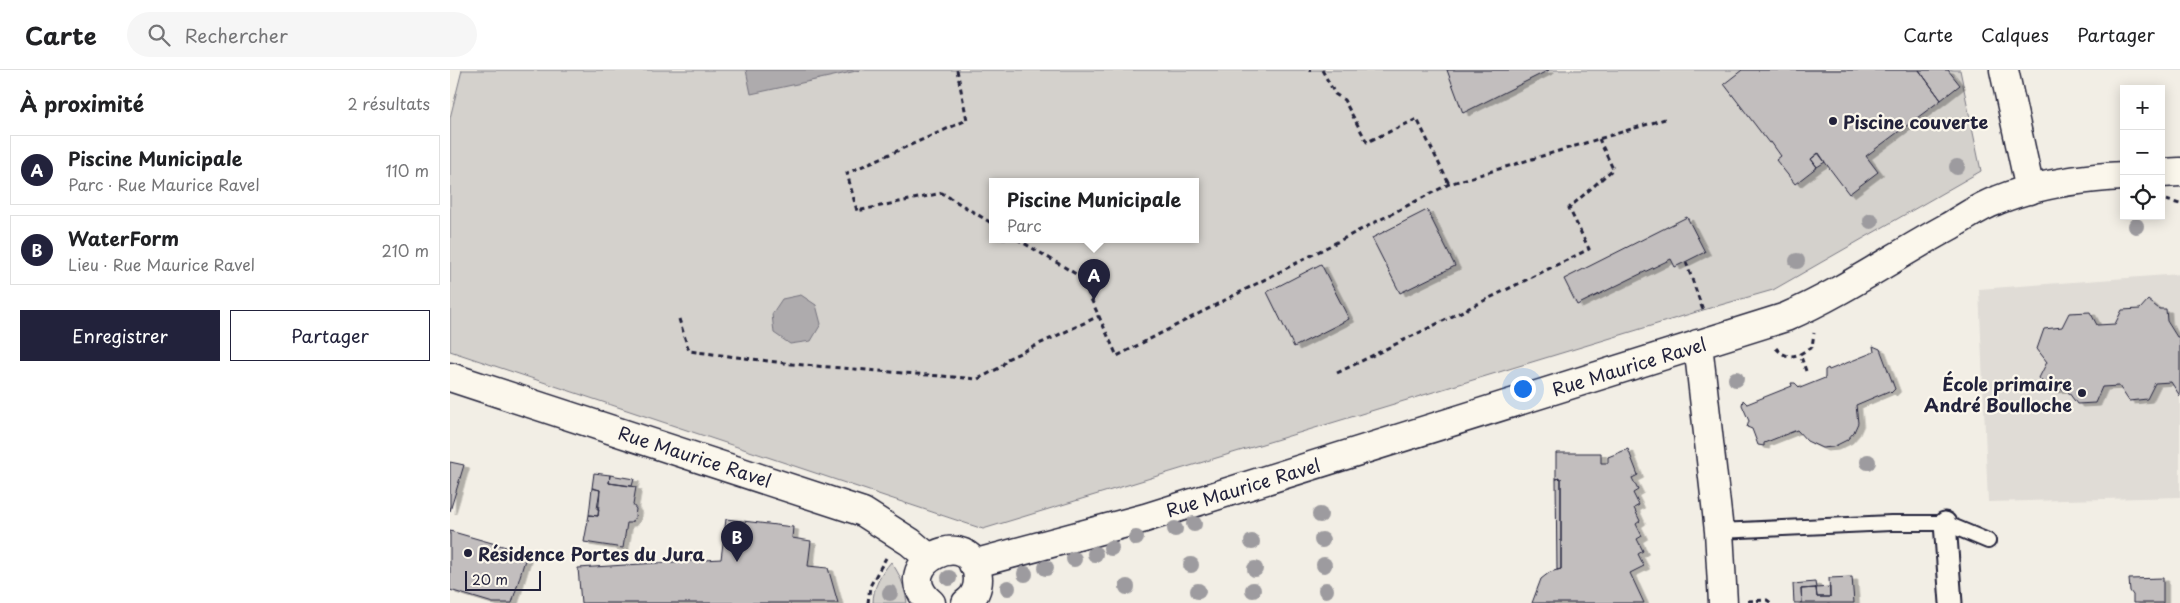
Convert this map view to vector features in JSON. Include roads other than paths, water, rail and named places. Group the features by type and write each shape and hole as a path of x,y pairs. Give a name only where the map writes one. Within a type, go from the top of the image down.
{"street":[{"path":"2004,70 2030,190"},
{"path":"2165,173 2180,172"},
{"name":"Rue Maurice Ravel","path":"974,564 1145,518 1786,317 1823,301 1931,236 1997,200 2030,190 2093,178 2120,176"},
{"path":"1698,344 1719,531 1723,603"},
{"name":"Rue Maurice Ravel","path":"450,376 863,512 910,542 929,558"},
{"path":"1945,523 1951,603"},
{"path":"931,603 922,591 920,582 923,565 938,552 948,550 967,556 974,564 978,573 978,583 975,592 966,603"}],"lane":[{"path":"1719,531 1891,523 1945,523 1988,541"}],"place":[{"name":"Piscine couverte","path":"1833,121"},
{"name":"Piscine Municipale","path":"1094,300"},
{"name":"École primaire André Boulloche","path":"2082,393"},
{"name":"Résidence Portes du Jura","path":"468,553"},
{"name":"WaterForm","path":"737,562"}]}
